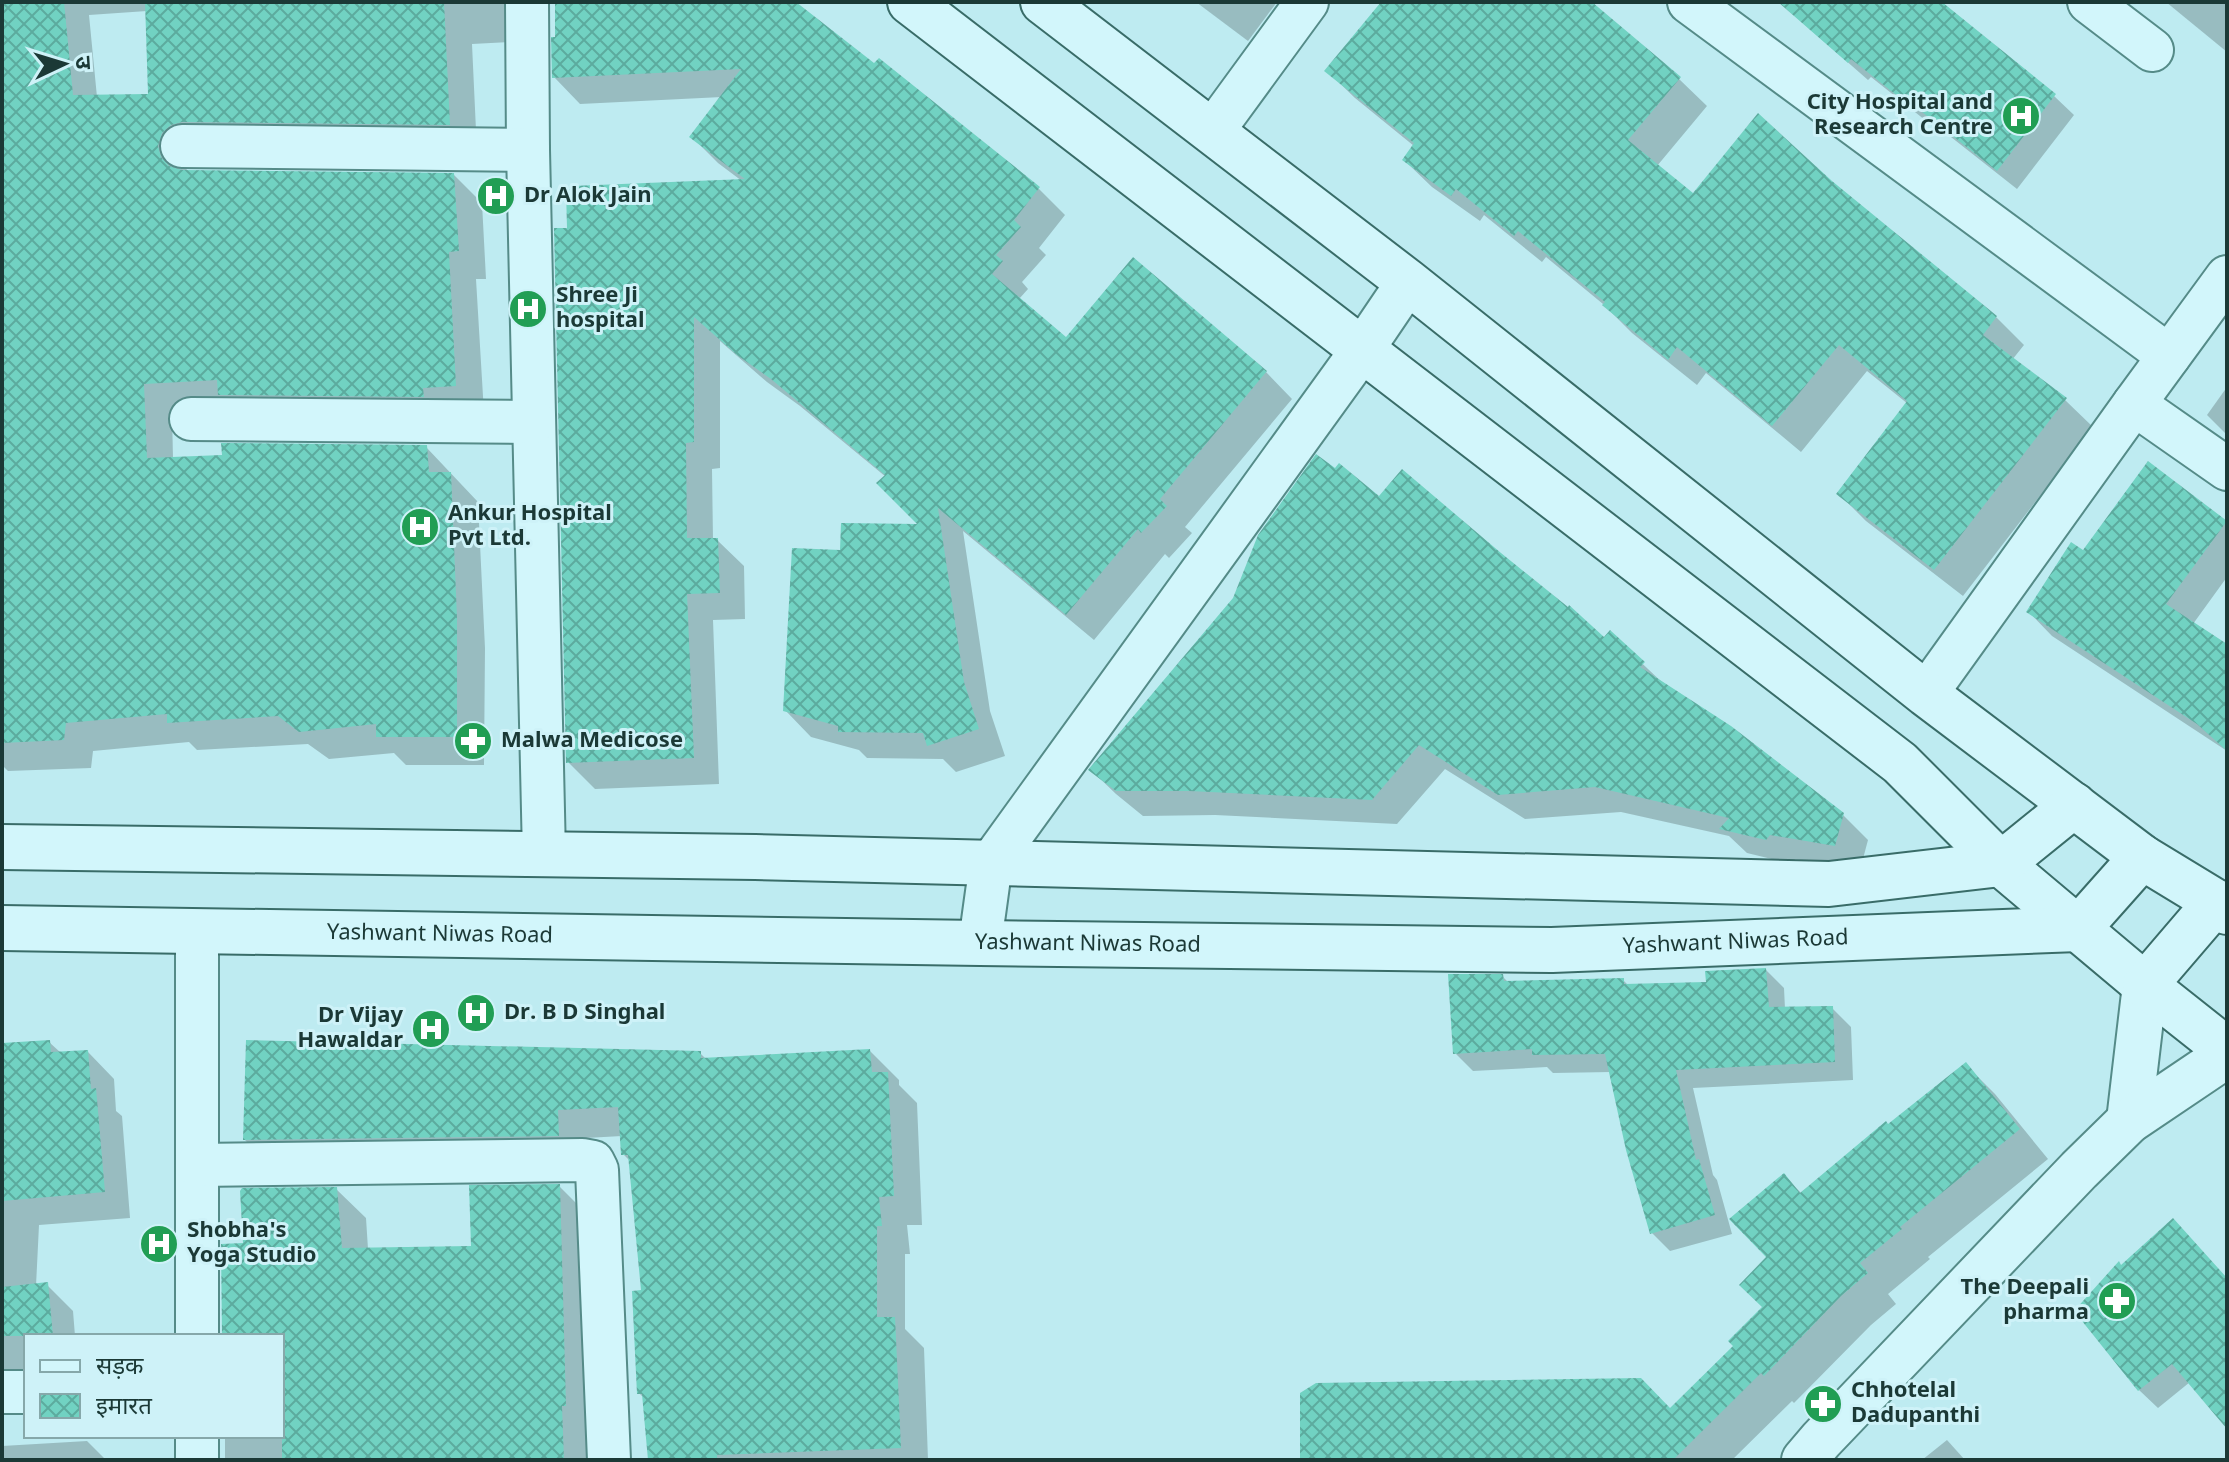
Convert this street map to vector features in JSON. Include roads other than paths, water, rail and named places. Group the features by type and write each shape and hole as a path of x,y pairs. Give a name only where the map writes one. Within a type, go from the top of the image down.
{"main road":[{"path":"910,2 1900,763 2001,864 2227,1053 2129,1121 2079,1170 1820,1453"},
{"path":"1043,2 1408,282 1926,694 2142,857 2223,905 2145,985 2129,1121"},
{"path":"2,847 991,863 1829,884 2001,864 2074,805"},
{"path":"2078,929 2142,857"},
{"name":"Yashwant Niwas Road","path":"2,928 1552,950 2078,929"}],"street":[{"path":"527,2 544,855"},
{"path":"1212,132 1307,2"},
{"path":"1689,2 2169,356"},
{"path":"2089,2 2152,50"},
{"path":"182,146 528,150"},
{"path":"1926,694 2227,277"},
{"path":"980,943 991,863 1408,282"},
{"path":"2134,404 2227,469"},
{"path":"191,419 534,422"},
{"path":"197,931 197,1334"},
{"path":"197,1165 593,1162 597,1170 609,1460"},
{"path":"2,1392 24,1392"},
{"path":"197,1438 197,1460"}],"place":[{"name":"City Hospital and Research Centre","path":"2021,116"},
{"name":"Dr Alok Jain","path":"496,196"},
{"name":"Shree Ji hospital","path":"528,309"},
{"name":"Ankur Hospital Pvt Ltd.","path":"420,527"},
{"name":"Malwa Medicose","path":"473,741"},
{"name":"Dr. B D Singhal","path":"476,1013"},
{"name":"Dr Vijay Hawaldar","path":"431,1029"},
{"name":"Shobha's Yoga Studio","path":"159,1244"},
{"name":"The Deepali pharma","path":"2117,1301"},
{"name":"Chhotelal Dadupanthi","path":"1823,1404"}]}
